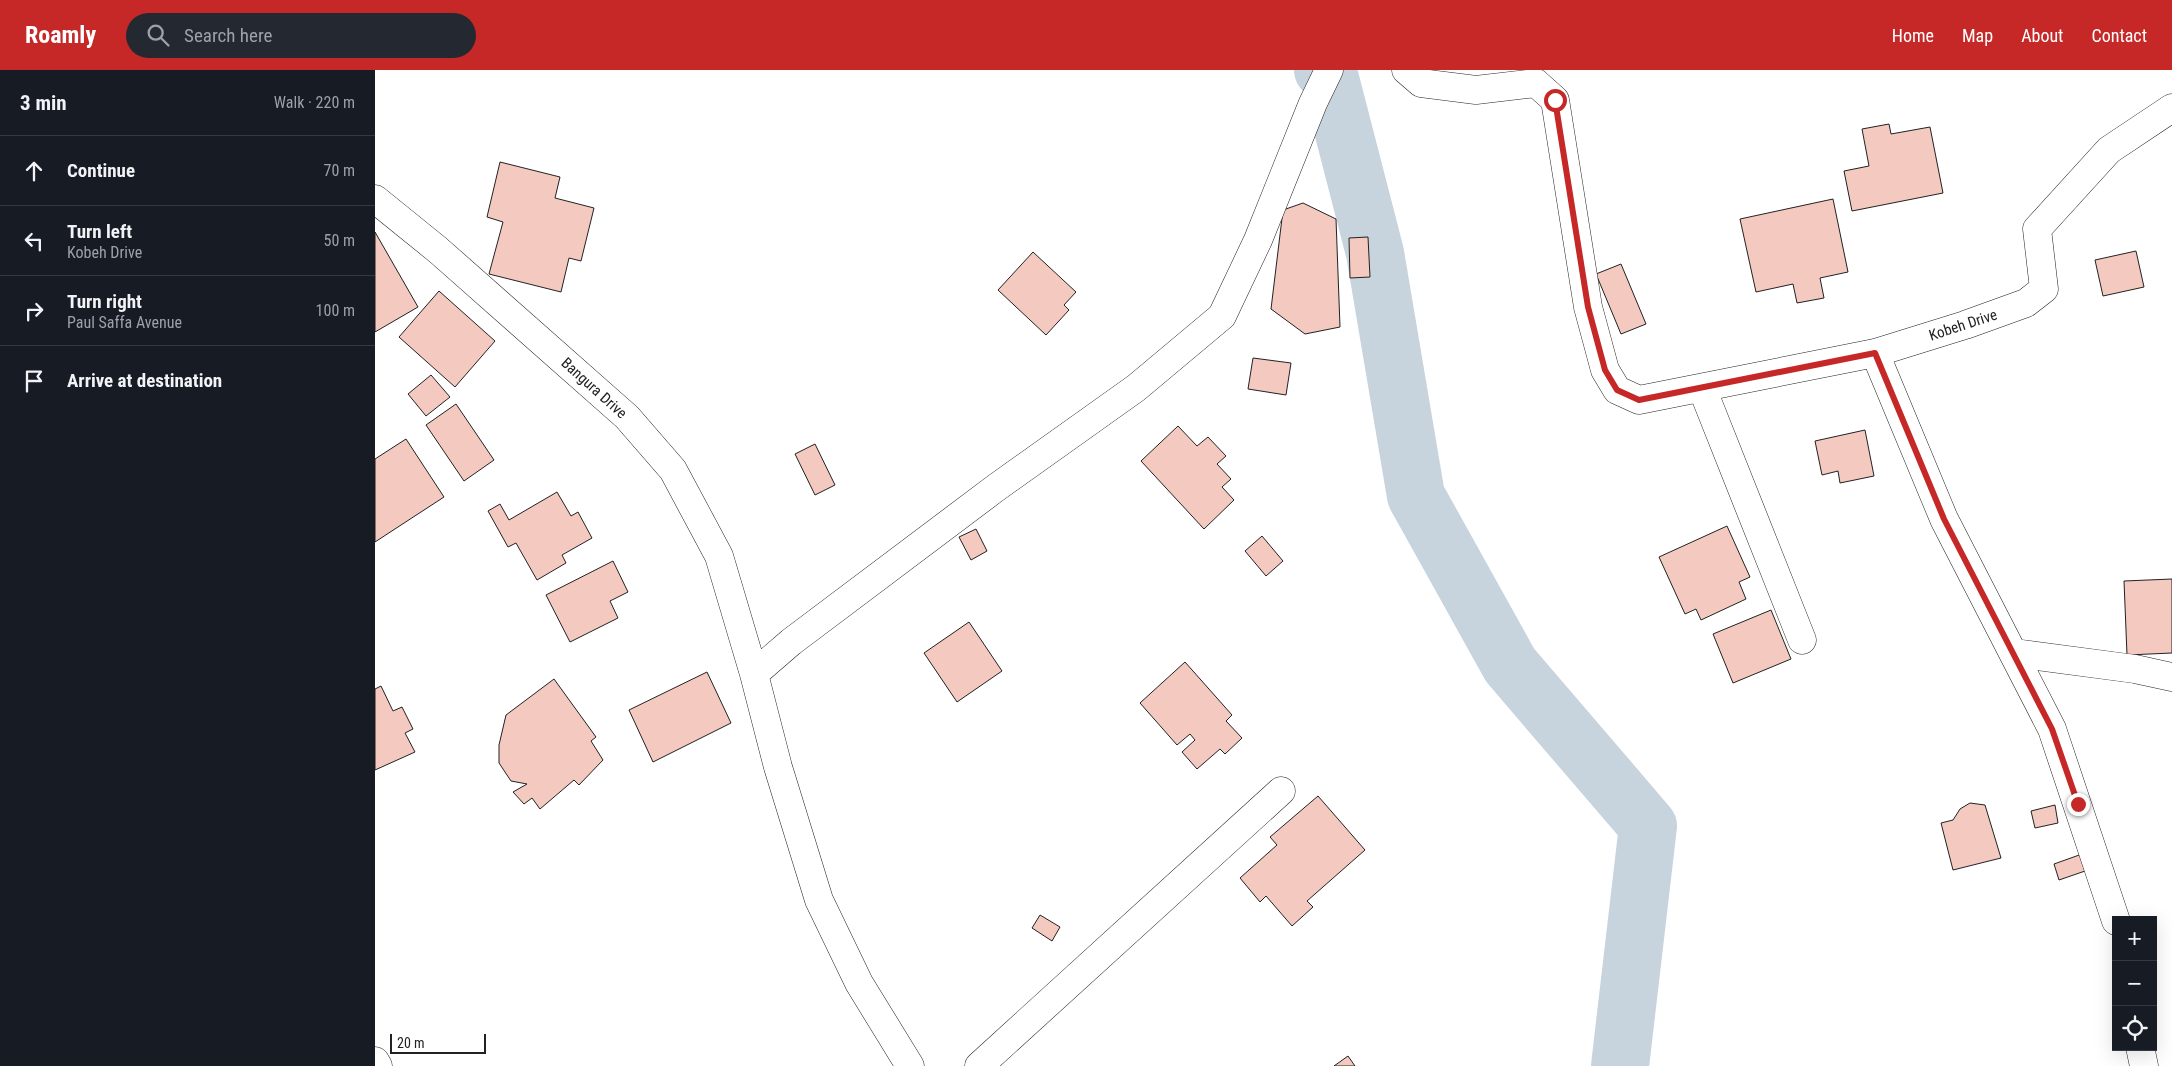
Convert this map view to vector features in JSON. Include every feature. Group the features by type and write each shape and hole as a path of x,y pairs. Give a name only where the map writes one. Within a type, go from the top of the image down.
{"street":[{"path":"754,674 791,642 997,487 1136,388 1221,316 1258,240 1313,103 1329,70"},
{"name":"Kobeh Drive","path":"1406,70 1421,83 1476,90 1536,83 1555,100 1588,307 1605,370 1617,390 1639,400 1875,353 1965,325 2026,303 2044,289 2037,229 2109,150 2172,108"},
{"name":"Bangura Drive","path":"375,199 438,250 627,417 673,470 719,556 742,631 778,767 819,900 859,983 910,1066"},
{"path":"1875,353 1944,519 2052,729 2114,916"},
{"path":"1702,388 1803,640"},
{"path":"2014,653 2135,669 2172,677"},
{"path":"979,1066 1281,791"},
{"path":"2141,1051 2144,1066"},
{"path":"375,1062 378,1066"}],"building":[{"path":"1889,124 1891,134 1930,127 1943,193 1852,211 1844,171 1869,166 1862,129"},
{"path":"500,162 560,177 555,198 594,208 581,261 569,258 561,292 489,274 503,222 487,217"},
{"path":"1833,199 1848,272 1820,278 1824,298 1797,303 1793,284 1756,292 1740,219"},
{"path":"1303,203 1336,219 1340,327 1305,334 1271,309 1283,210"},
{"path":"375,232 418,307 375,332"},
{"path":"1368,237 1370,277 1350,278 1349,238"},
{"path":"2136,251 2144,287 2103,296 2095,260"},
{"path":"1033,252 1076,292 1064,305 1069,310 1046,335 998,290"},
{"path":"1621,264 1646,324 1621,334 1596,274"},
{"path":"439,291 495,341 455,387 399,337"},
{"path":"1253,358 1291,363 1286,395 1248,389"},
{"path":"431,375 450,397 426,416 408,394"},
{"path":"456,404 494,460 464,481 426,425"},
{"path":"1178,426 1197,446 1208,437 1226,456 1217,464 1231,479 1222,487 1234,500 1204,529 1141,461"},
{"path":"1865,430 1874,476 1840,483 1838,471 1822,475 1815,441"},
{"path":"406,439 444,497 375,542 375,459"},
{"path":"815,444 835,485 815,495 795,454"},
{"path":"557,492 571,516 578,512 592,538 562,555 566,563 537,580 516,543 508,547 488,511 500,504 509,520"},
{"path":"1727,526 1750,577 1739,582 1746,599 1701,620 1696,609 1685,614 1659,557"},
{"path":"976,529 987,551 971,560 959,537"},
{"path":"1262,536 1283,561 1266,576 1245,551"},
{"path":"613,561 628,592 610,601 618,618 570,642 546,595"},
{"path":"2172,579 2172,653 2127,655 2124,581"},
{"path":"1771,610 1791,659 1733,683 1713,634"},
{"path":"969,622 1002,671 957,702 924,653"},
{"path":"1185,662 1232,715 1226,721 1242,738 1225,754 1220,749 1197,769 1182,752 1195,740 1190,734 1177,745 1140,703"},
{"path":"707,672 731,723 653,762 629,710"},
{"path":"554,679 596,737 591,741 603,760 579,785 574,780 540,809 532,798 524,804 513,792 527,784 511,781 499,763 499,745 506,715"},
{"path":"381,686 393,711 402,707 413,729 405,733 415,752 375,770 375,689"},
{"path":"1318,796 1365,850 1307,901 1313,907 1292,926 1266,896 1260,902 1240,878 1277,845 1270,837"},
{"path":"1970,803 1985,805 2001,858 1953,870 1941,823 1953,820 1960,809"},
{"path":"2055,805 2058,823 2035,828 2031,811"},
{"path":"2082,854 2088,870 2059,880 2054,864"},
{"path":"1040,915 1060,927 1052,941 1032,928"},
{"path":"1348,1056 1355,1066 1334,1066"}],"waterway":[{"path":"1323,70 1329,75 1375,253 1416,496 1510,665 1648,826 1620,1066"}],"route":[{"path":"1555,100 1588,307 1605,370 1617,390 1639,400 1875,353 1944,519 2052,729 2078,804"}]}
